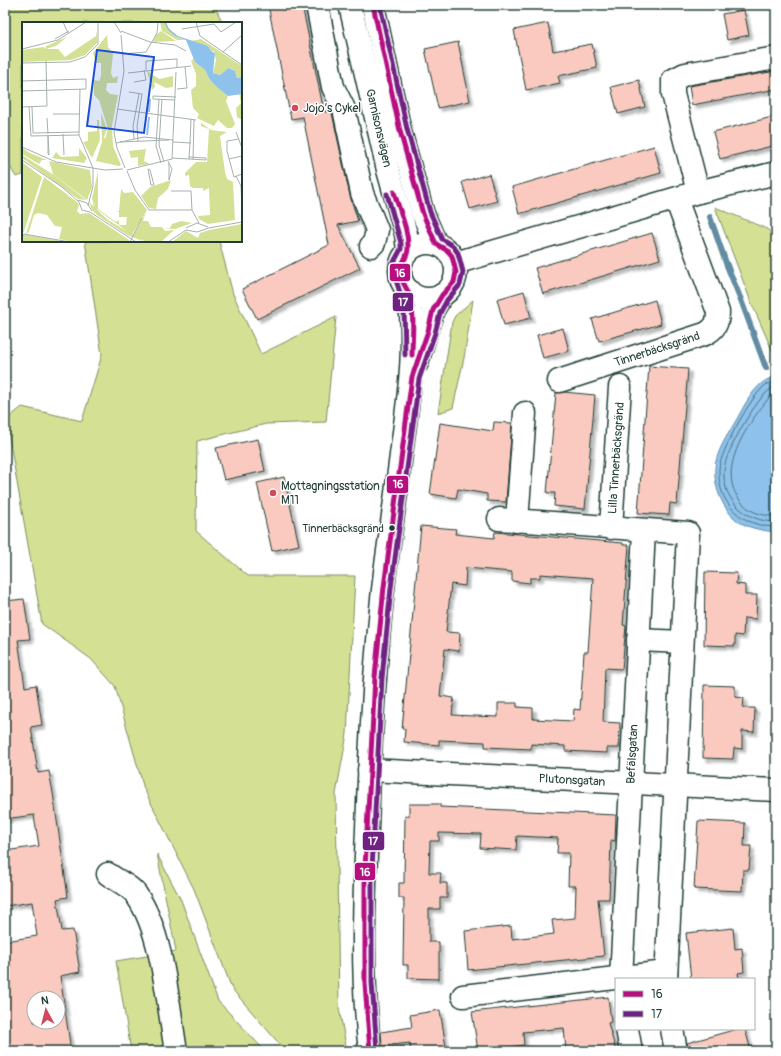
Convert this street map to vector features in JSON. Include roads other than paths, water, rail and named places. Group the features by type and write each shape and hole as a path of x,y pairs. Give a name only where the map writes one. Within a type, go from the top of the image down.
{"street":[{"path":"371,246 374,244 377,230 362,193 344,108 333,87 319,11 378,6"},
{"name":"Garnisonsvägen","path":"378,6 400,131 423,214 436,244"},
{"name":"Garnisonsvägen","path":"351,8 388,170 406,234 408,251"},
{"path":"698,192 674,94 673,80 685,74 776,58"},
{"path":"455,263 698,192 776,173"},
{"name":"Tinnerbäcksgränd","path":"559,381 705,334 710,332 717,324 718,312 676,199"},
{"path":"370,1051 365,983 365,915 369,770 375,677 384,587 412,377 411,305 408,290 401,279 400,264 408,251 421,243 436,244 448,251 455,263 456,272 454,282 442,295 433,310 428,331 412,377"},
{"path":"408,290 421,298 428,299 442,295"},
{"name":"Lilla Tinnerbäcksgränd","path":"611,528 620,387"},
{"name":"Lilla Tinnerbäcksgränd","path":"525,413 508,520 688,533 682,642"},
{"name":"Befälsgatan","path":"621,978 644,531"},
{"path":"621,978 666,975 676,785 682,642 638,640"},
{"name":"Plutonsgatan","path":"369,770 776,790"},
{"path":"108,874 137,895 152,926 159,952 176,1051"},
{"path":"463,996 615,979"},
{"path":"627,1030 631,1051"},
{"path":"672,1030 676,1051"}],"water":[{"path":"774,377 776,386 776,531 774,532 749,527 734,518 728,512 723,504 717,487 715,469 716,461 723,444 748,399 757,387 768,379"}],"waterway":[{"path":"710,217 766,368"}],"place":[{"name":"Jojo’s Cykel","path":"295,108"},
{"name":"Mottagningsstation M11","path":"273,493"},
{"name":"Tinnerbäcksgränd","path":"392,528"}]}
